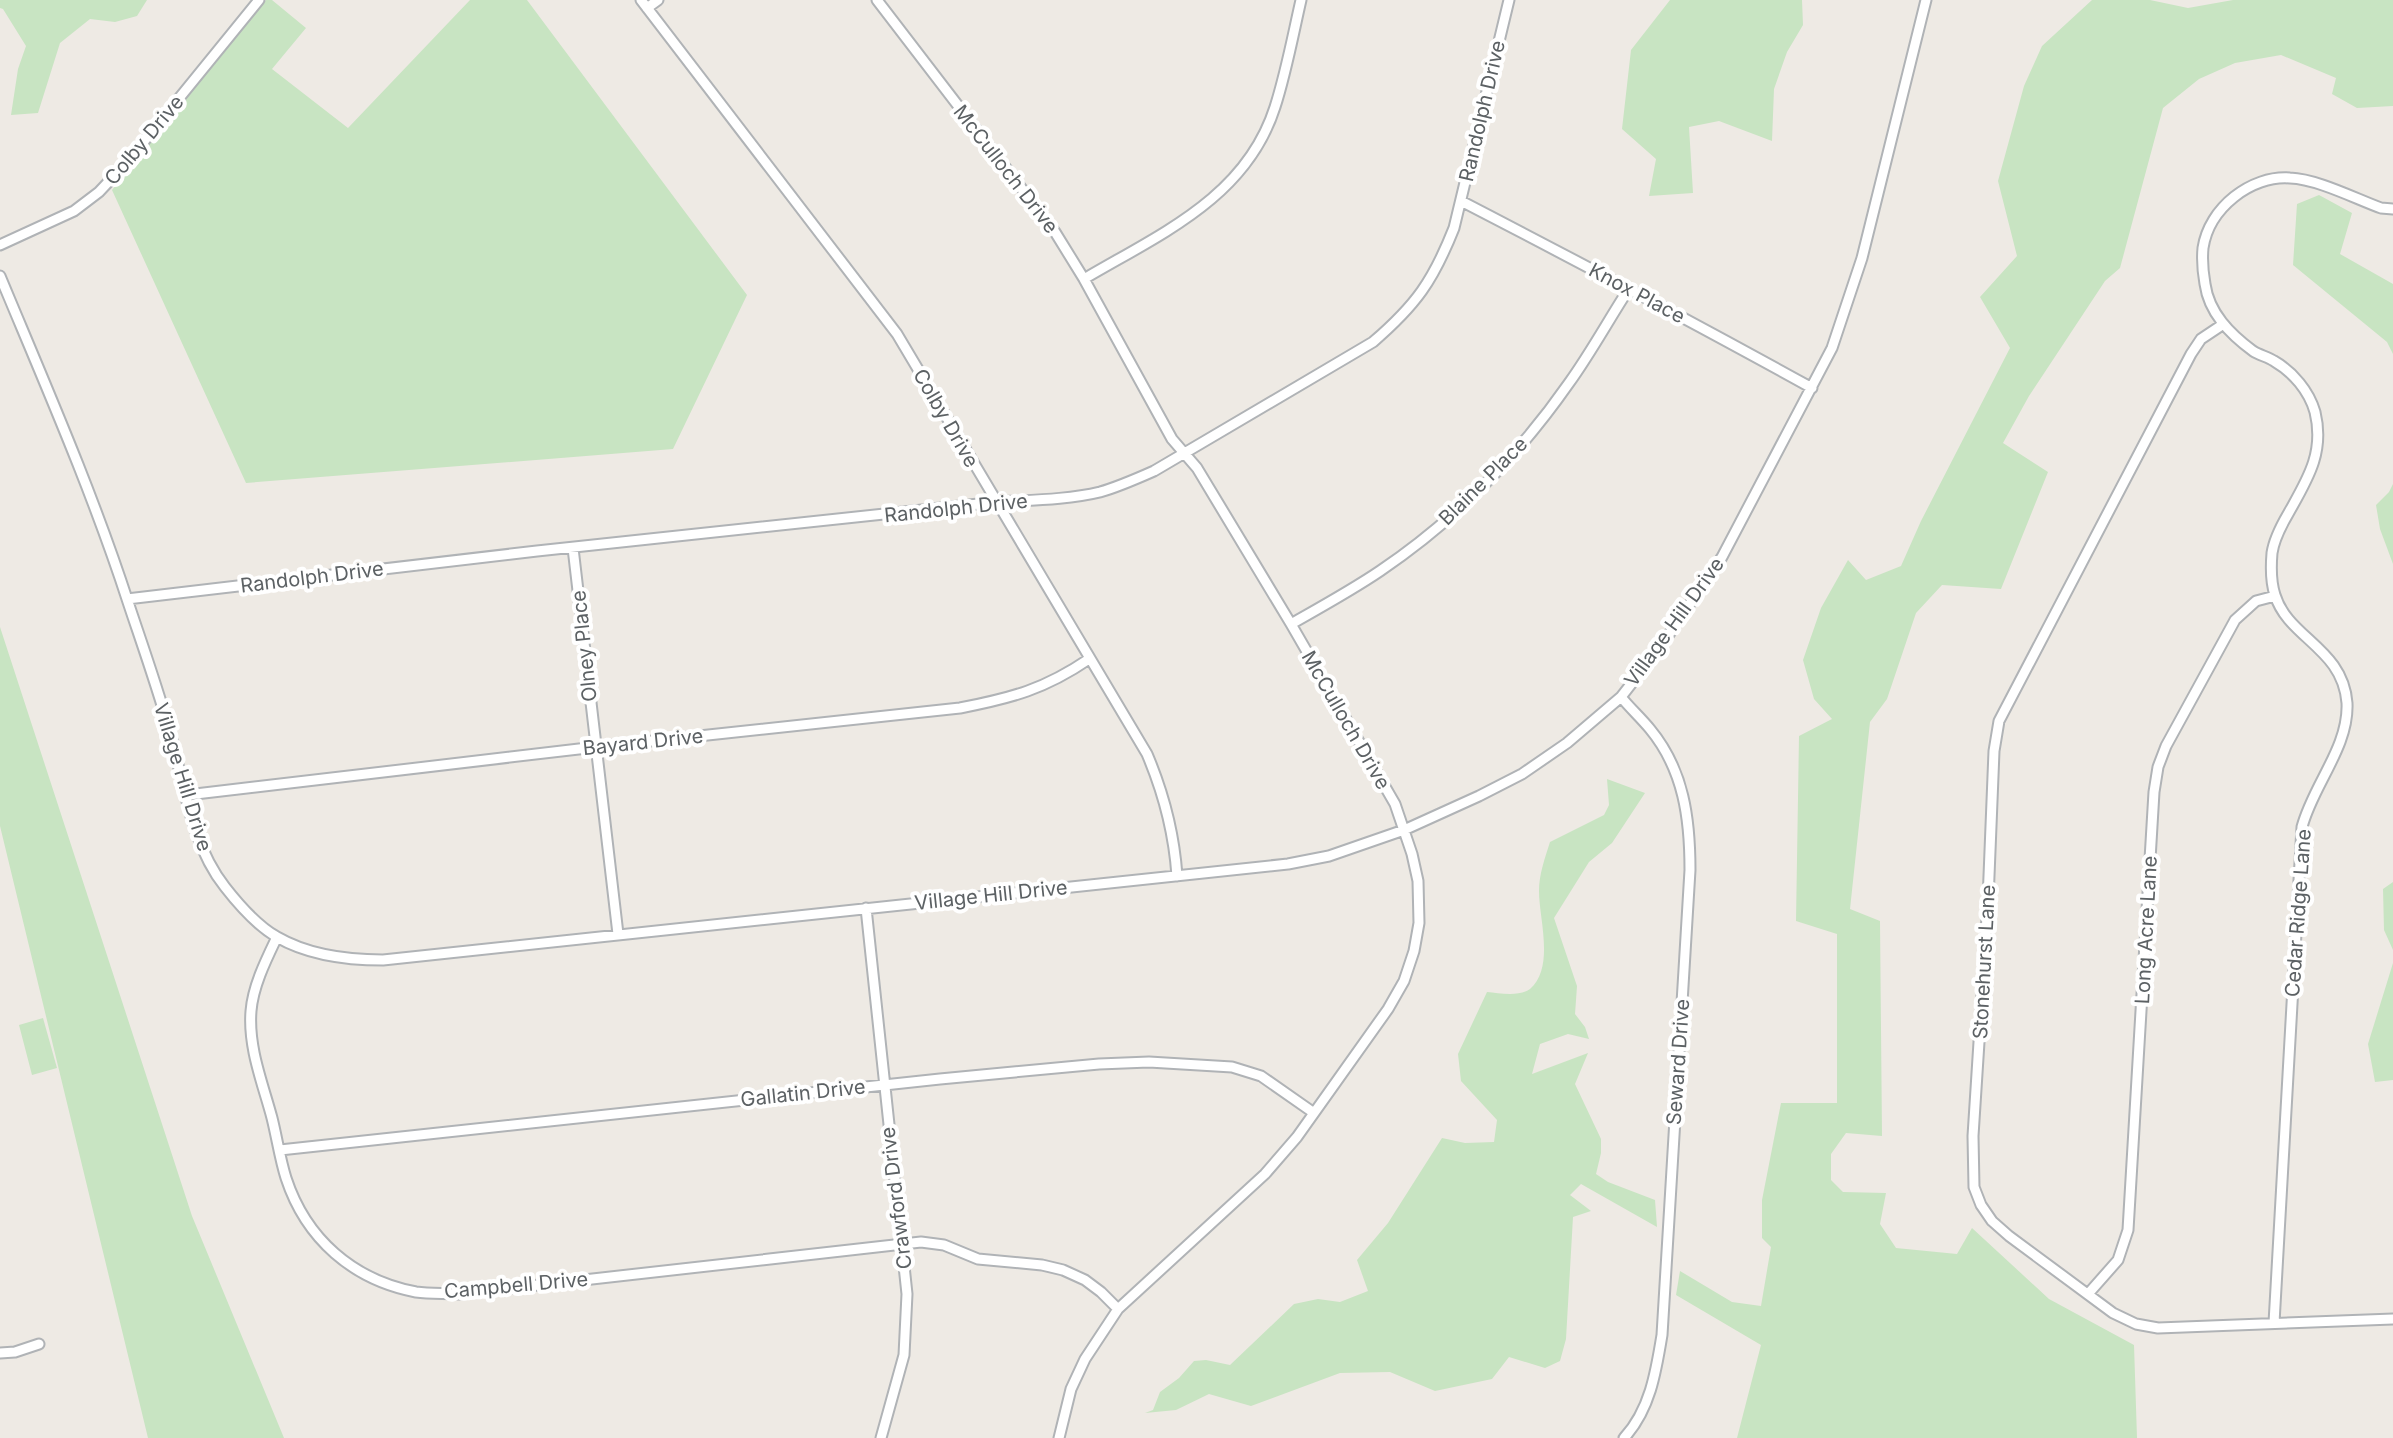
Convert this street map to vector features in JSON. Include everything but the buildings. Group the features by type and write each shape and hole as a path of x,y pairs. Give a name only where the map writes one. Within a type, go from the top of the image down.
{"street":[{"name":"Colby Drive","path":"0,245 74,211 99,192 128,161 259,0"},
{"path":"644,4 658,0"},
{"name":"McCulloch Drive","path":"877,0 1055,232 1084,279 1172,439 1197,468 1395,804 1418,881 1419,923 1414,951 1404,981 1388,1009 1314,1113 1265,1174 1118,1309 1085,1359 1071,1389 1059,1438"},
{"path":"1084,279 1190,216 1215,198 1239,174 1258,146 1275,109 1301,0"},
{"name":"Randolph Drive","path":"127,599 1097,492 1122,485 1154,471 1373,342 1402,317 1424,290 1443,258 1454,228 1509,0"},
{"name":"Village Hill Drive","path":"0,276 104,531 169,728 208,862 240,905 277,937 305,949 370,960 1288,864 1329,856 1404,830 1522,774 1567,743 1621,697 1663,643 1722,557 1832,348 1862,258 1926,0"},
{"name":"Colby Drive","path":"644,4 897,334 1147,754 1168,809 1175,840 1177,876"},
{"path":"2275,596 2272,551 2279,529 2314,466 2317,447 2314,411 2307,393 2292,374 2255,352 2222,325 2205,287 2203,247 2211,226 2237,193 2262,181 2288,177 2314,182 2381,208 2393,209"},
{"name":"Knox Place","path":"1461,201 1684,317 1812,388"},
{"name":"Blaine Place","path":"1291,624 1379,572 1456,512 1486,483 1571,381 1628,290"},
{"name":"Stonehurst Lane","path":"2222,325 2201,339 2191,354 1999,721 1994,751 1973,1136 1974,1187 1992,1221 2009,1236 2113,1313 2136,1324 2158,1328 2393,1319"},
{"name":"Olney Place","path":"573,548 618,934"},
{"name":"Long Acre Lane","path":"2088,1294 2118,1260 2128,1230 2153,807 2158,767 2173,732 2235,620 2256,601 2275,596"},
{"name":"Cedar Ridge Lane","path":"2274,1323 2302,827 2308,806 2346,725 2347,701 2339,674 2324,652 2292,624 2275,596"},
{"name":"Bayard Drive","path":"187,795 944,710 1030,692 1062,678 1089,659"},
{"name":"Seward Drive","path":"1621,697 1651,730 1671,760 1683,794 1690,829 1662,1335 1656,1371 1646,1403 1624,1438"},
{"name":"Crawford Drive","path":"866,908 907,1294 904,1355 881,1438"},
{"name":"Campbell Drive","path":"277,937 257,986 251,1011 252,1038 286,1177 299,1207 331,1252 379,1282 418,1292 459,1294 921,1242 944,1245 978,1259 1022,1262 1063,1270 1085,1280 1118,1309"},
{"name":"Gallatin Drive","path":"280,1150 883,1085 1149,1062 1232,1067 1261,1076 1314,1113"},
{"path":"0,1353 39,1344"}],"green space":[{"path":"0,0 147,0 137,16 115,22 90,19 60,43 38,113 11,115 18,69 26,46 0,8"},
{"path":"266,0 272,0 306,28 272,69 348,128 470,0 527,0 747,295 673,449 246,483 112,190"},
{"path":"1670,0 1802,0 1803,25 1787,52 1774,89 1772,141 1719,121 1689,127 1693,193 1649,196 1656,159 1622,129 1631,50"},
{"path":"2092,0 2150,0 2188,8 2233,0 2393,0 2393,106 2357,108 2332,94 2336,78 2281,55 2235,63 2199,79 2163,108 2120,268 2105,281 2029,396 2003,443 2048,472 2001,589 1942,585 1916,613 1887,699 1870,722 1850,909 1880,921 1882,1136 1846,1133 1831,1154 1831,1180 1843,1192 1886,1193 1880,1224 1896,1248 1957,1254 1972,1228 2049,1299 2134,1345 2137,1438 1737,1438 1761,1345 1676,1295 1680,1271 1732,1302 1761,1306 1771,1247 1762,1238 1762,1200 1781,1103 1837,1103 1837,934 1796,921 1799,736 1832,719 1814,699 1803,660 1821,608 1848,560 1866,580 1901,566 2010,348 1980,297 2017,256 1998,181 2024,86 2042,46"},
{"path":"2319,195 2352,213 2340,254 2393,284 2393,354 2387,342 2293,265 2297,204"},
{"path":"2393,484 2393,564 2380,529 2376,505"},
{"path":"0,627 192,1216 284,1438 148,1438 0,826"},
{"path":"1607,779 1645,793 1612,843 1589,862 1554,918 1577,986 1575,1014 1589,1039 1568,1034 1540,1044 1532,1074 1588,1053 1575,1084 1601,1139 1596,1174 1608,1182 1655,1200 1657,1227 1581,1184 1570,1195 1591,1211 1573,1217 1566,1339 1560,1361 1545,1368 1509,1357 1492,1379 1435,1391 1390,1372 1340,1373 1251,1406 1209,1394 1176,1410 1145,1413 1153,1410 1160,1392 1179,1378 1194,1361 1230,1365 1294,1304 1318,1299 1340,1302 1368,1291 1357,1260 1388,1223 1442,1138 1465,1143 1494,1142 1497,1120 1461,1081 1458,1054 1487,992 1520,993 1530,989 1538,980 1544,956 1539,885 1550,842 1604,815 1609,805"},
{"path":"2393,882 2393,950 2384,930 2383,889"},
{"path":"2393,963 2393,1080 2375,1082 2368,1044"},
{"path":"43,1018 57,1068 32,1075 19,1025"}]}
